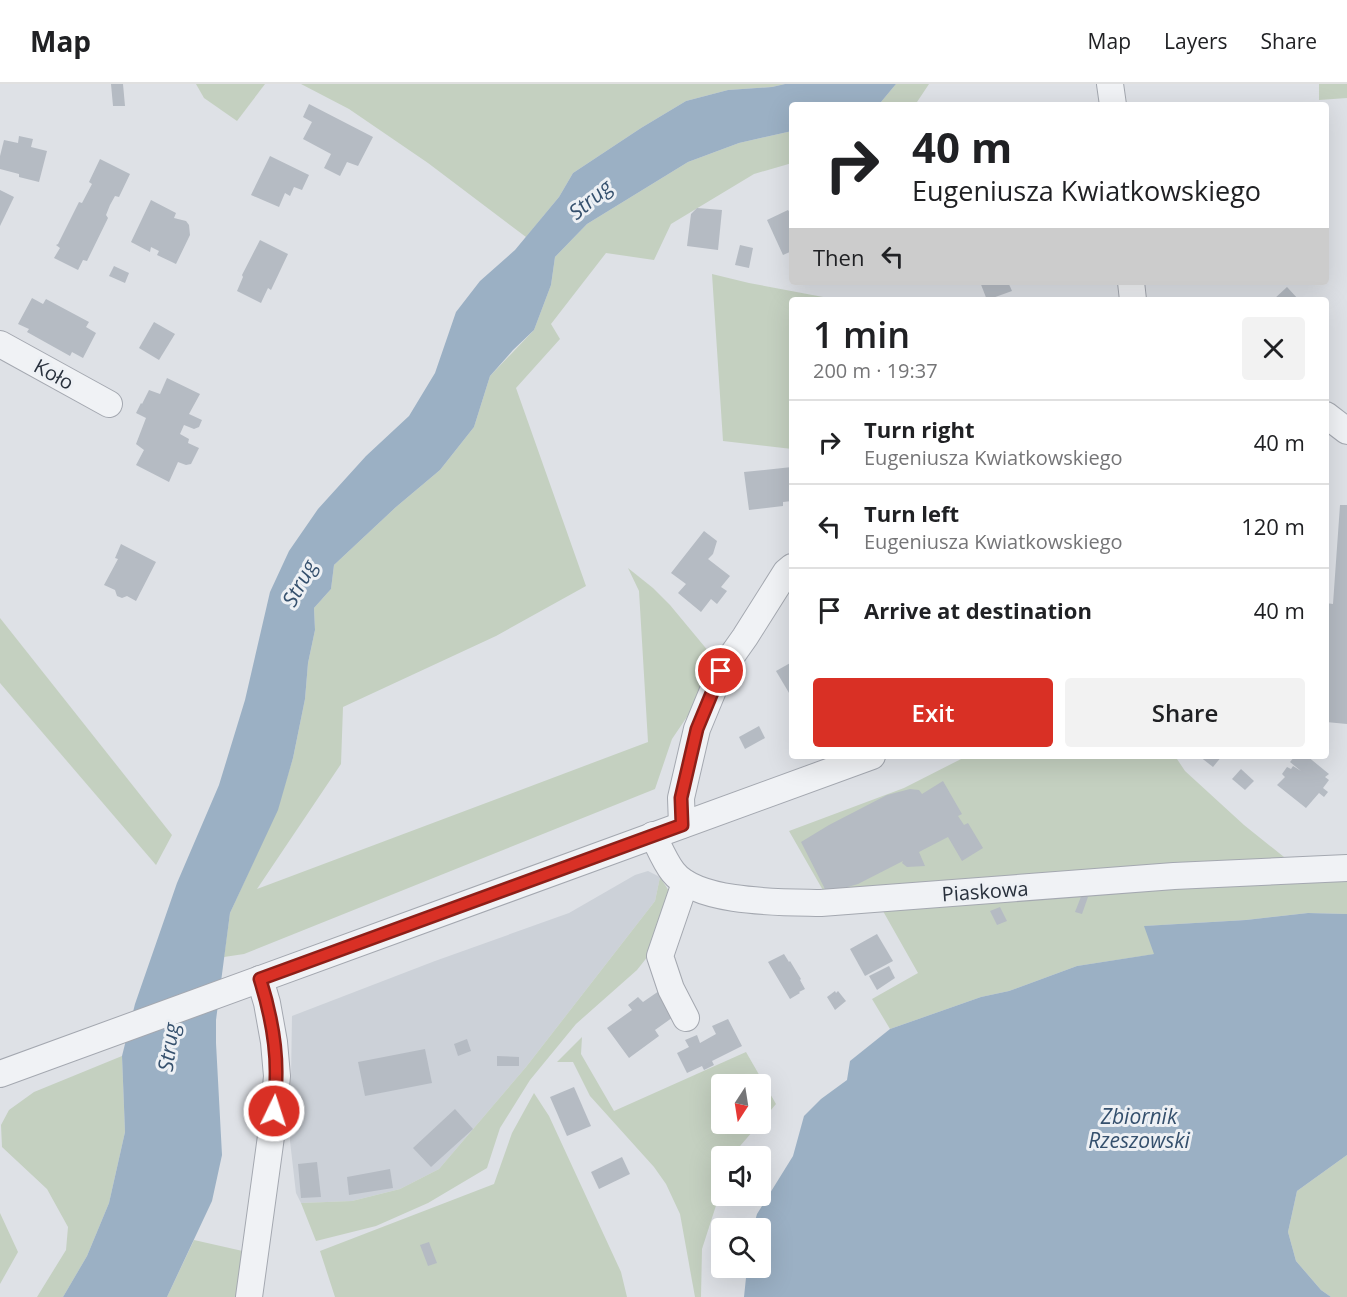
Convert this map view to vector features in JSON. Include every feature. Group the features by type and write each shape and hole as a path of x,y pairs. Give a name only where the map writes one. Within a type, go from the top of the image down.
{"street":[{"path":"1110,84 1113,102"},
{"name":"Koło","path":"0,344 109,404"},
{"path":"1329,417 1347,430"},
{"path":"682,825 681,798 697,729 721,671 789,570"},
{"path":"0,1074 864,759"},
{"path":"653,835 673,873 685,884 660,956 671,989 686,1018"},
{"name":"Piaskowa","path":"685,884 705,893 728,898 821,903 1174,876 1347,868"},
{"path":"249,1297 273,1129 277,1076 274,1042 260,979"}],"shaded area":[{"path":"648,871 660,877 655,901 526,1067 439,1169 400,1189 352,1201 301,1203 296,1193 290,1141 292,1016 569,913 635,875"}],"green space":[{"path":"196,84 265,84 237,121 204,98"},
{"path":"301,84 785,84 728,90 686,101 573,173 559,197 526,237 428,163 349,109"},
{"path":"896,84 929,84 917,102 881,102"},
{"path":"1319,84 1347,84 1347,98 1319,100"},
{"path":"789,132 789,164 754,174 671,224 654,260 606,253 551,324 560,339 516,388 586,586 496,636 343,707 341,764 257,889 648,742 639,591 628,568 670,605 714,658 695,705 672,739 655,789 244,954 224,957 230,913 277,810 293,758 305,699 308,663 315,630 314,608 331,589 334,565 396,507 440,470 474,427 490,376 534,330 551,285 555,257 587,224 688,162 739,143"},
{"path":"712,274 823,297 789,297 789,449 723,441"},
{"path":"0,618 172,835 156,865 0,683"},
{"path":"961,759 1177,759 1185,771 1244,825 1289,861 828,899 789,831 904,788"},
{"path":"1347,871 1347,914 1308,913 1246,920 1145,926 1155,954 1077,966 1009,991 981,997 890,1029 872,999 918,973 879,904"},
{"path":"660,877 669,891 656,946 637,970 576,1024 530,1080 500,1128 487,1168 428,1203 376,1226 316,1241 301,1203 352,1201 400,1189 439,1169 526,1067 655,901"},
{"path":"582,1037 581,1054 614,1111 746,1052 759,1074 711,1074 711,1134 750,1134 740,1146 711,1146 711,1206 716,1206 702,1249 701,1297 695,1297 680,1214 666,1184 654,1167 590,1096 573,1062 557,1062"},
{"path":"122,1056 125,1132 109,1203 87,1256 63,1297 37,1297 66,1250 68,1227 47,1189 2,1147 1,1125 9,1110 34,1092"},
{"path":"534,1093 549,1116 621,1272 627,1297 335,1297 320,1251 494,1184 512,1133"},
{"path":"771,1095 776,1104 771,1110"},
{"path":"1347,1155 1347,1297 1331,1297 1321,1290 1296,1261 1288,1232 1297,1191"},
{"path":"0,1213 18,1252 0,1284"},
{"path":"194,1240 247,1252 259,1297 167,1297"}],"water":[{"name":"Strug","path":"785,84 896,84 881,102 789,102 789,132 739,143 688,162 587,224 555,257 551,285 534,330 490,376 474,427 440,470 396,507 334,565 331,589 314,608 315,630 308,663 305,699 293,758 278,810 230,913 216,1020 222,1155 212,1201 167,1297 63,1297 87,1256 109,1203 125,1132 122,1056 135,1004 177,883 219,785 245,700 270,592 289,551 318,509 366,456 409,416 435,373 456,312 480,281 515,250 559,197 573,173 686,101 728,90"},
{"name":"Zbiornik Rzeszowski","path":"1308,913 1347,914 1347,1155 1297,1191 1288,1232 1296,1261 1321,1290 1331,1297 744,1297 746,1278 771,1278 771,1218 756,1218 762,1206 771,1206 771,1191 793,1156 804,1116 821,1099 847,1080 850,1061 890,1029 981,997 1009,991 1077,966 1154,954 1144,926 1246,920"}],"building":[{"path":"111,84 123,84 125,106 113,106"},
{"path":"309,104 373,137 358,166 347,162 340,176 324,168 331,154 303,139 312,122 303,117"},
{"path":"19,136 33,139 31,147 47,151 39,182 0,169 4,140 18,143"},
{"path":"270,156 309,175 302,190 294,187 290,196 285,193 279,207 251,195"},
{"path":"100,159 130,174 119,197 115,196 110,205 106,215 108,218 87,261 83,260 78,270 54,258 60,248 56,245 79,202 82,203 92,184 89,182"},
{"path":"0,190 14,197 0,226"},
{"path":"151,200 176,213 174,218 186,221 189,225 190,235 176,264 157,255 159,251 151,247 150,252 131,242"},
{"path":"697,208 722,210 718,250 687,246 691,214"},
{"path":"788,210 789,252 783,255 767,220"},
{"path":"260,240 288,254 271,290 268,288 261,303 237,291 242,275"},
{"path":"740,245 753,248 749,268 735,265"},
{"path":"114,266 129,273 125,283 109,276"},
{"path":"981,285 1009,285 1012,291 995,297 986,297"},
{"path":"1287,287 1296,297 1276,297"},
{"path":"32,298 43,304 46,299 89,322 86,327 96,333 83,358 72,352 70,356 27,332 29,329 18,324"},
{"path":"154,322 175,334 159,360 139,348"},
{"path":"167,378 200,394 189,414 202,420 199,427 194,429 184,425 180,434 189,439 188,443 199,448 191,464 178,462 169,482 136,465 144,450 136,444 146,418 136,413 149,390 160,394"},
{"path":"789,467 789,501 783,502 783,506 749,510 744,472"},
{"path":"1340,505 1347,505 1347,724 1329,722 1329,603 1333,604"},
{"path":"704,531 717,541 713,554 708,559 730,576 721,587 727,591 717,604 711,599 701,612 678,593 686,584 671,573"},
{"path":"121,544 156,562 136,601 127,596 122,598 117,596 115,590 104,585 118,559 115,558"},
{"path":"789,664 789,693 776,671"},
{"path":"759,726 765,738 745,749 739,737"},
{"path":"1203,759 1220,759 1213,767"},
{"path":"1292,759 1311,759 1329,774 1325,777 1329,780 1323,788 1328,792 1324,797 1319,793 1306,808 1277,785 1285,777 1282,774 1287,767 1291,769 1293,766 1301,771 1290,762"},
{"path":"1241,769 1254,781 1245,790 1232,779"},
{"path":"943,781 962,814 958,816 964,825 968,823 983,848 962,861 948,837 919,852 925,866 907,867 902,863 903,861 858,884 827,893 801,842 887,795 910,789 919,790 922,794"},
{"path":"1082,894 1088,897 1082,914 1075,912"},
{"path":"1000,907 1007,921 997,925 990,911"},
{"path":"877,934 893,961 865,976 850,949"},
{"path":"784,954 805,989 790,999 768,962"},
{"path":"889,966 895,978 877,990 869,976"},
{"path":"659,991 676,1015 655,1030 659,1036 629,1058 607,1028 632,1010 628,1005 638,997 643,1002"},
{"path":"835,991 836,993 838,991 846,1001 835,1010 827,997"},
{"path":"728,1019 742,1046 712,1061 714,1065 704,1070 702,1066 687,1073 677,1053 689,1047 685,1040 697,1035 700,1043 716,1034 712,1026"},
{"path":"467,1039 471,1051 458,1056 454,1044"},
{"path":"425,1049 432,1083 365,1096 358,1062"},
{"path":"497,1056 519,1057 519,1066 497,1066"},
{"path":"574,1087 591,1126 567,1136 550,1097"},
{"path":"455,1109 473,1129 431,1167 413,1148"},
{"path":"622,1157 630,1174 599,1189 591,1172"},
{"path":"317,1162 321,1197 301,1198 298,1164"},
{"path":"390,1169 393,1188 349,1195 347,1177"},
{"path":"429,1242 437,1263 428,1266 420,1245"}],"route":[{"path":"274,1111 277,1076 274,1042 260,979 682,825 681,798 697,729 721,671"}]}
